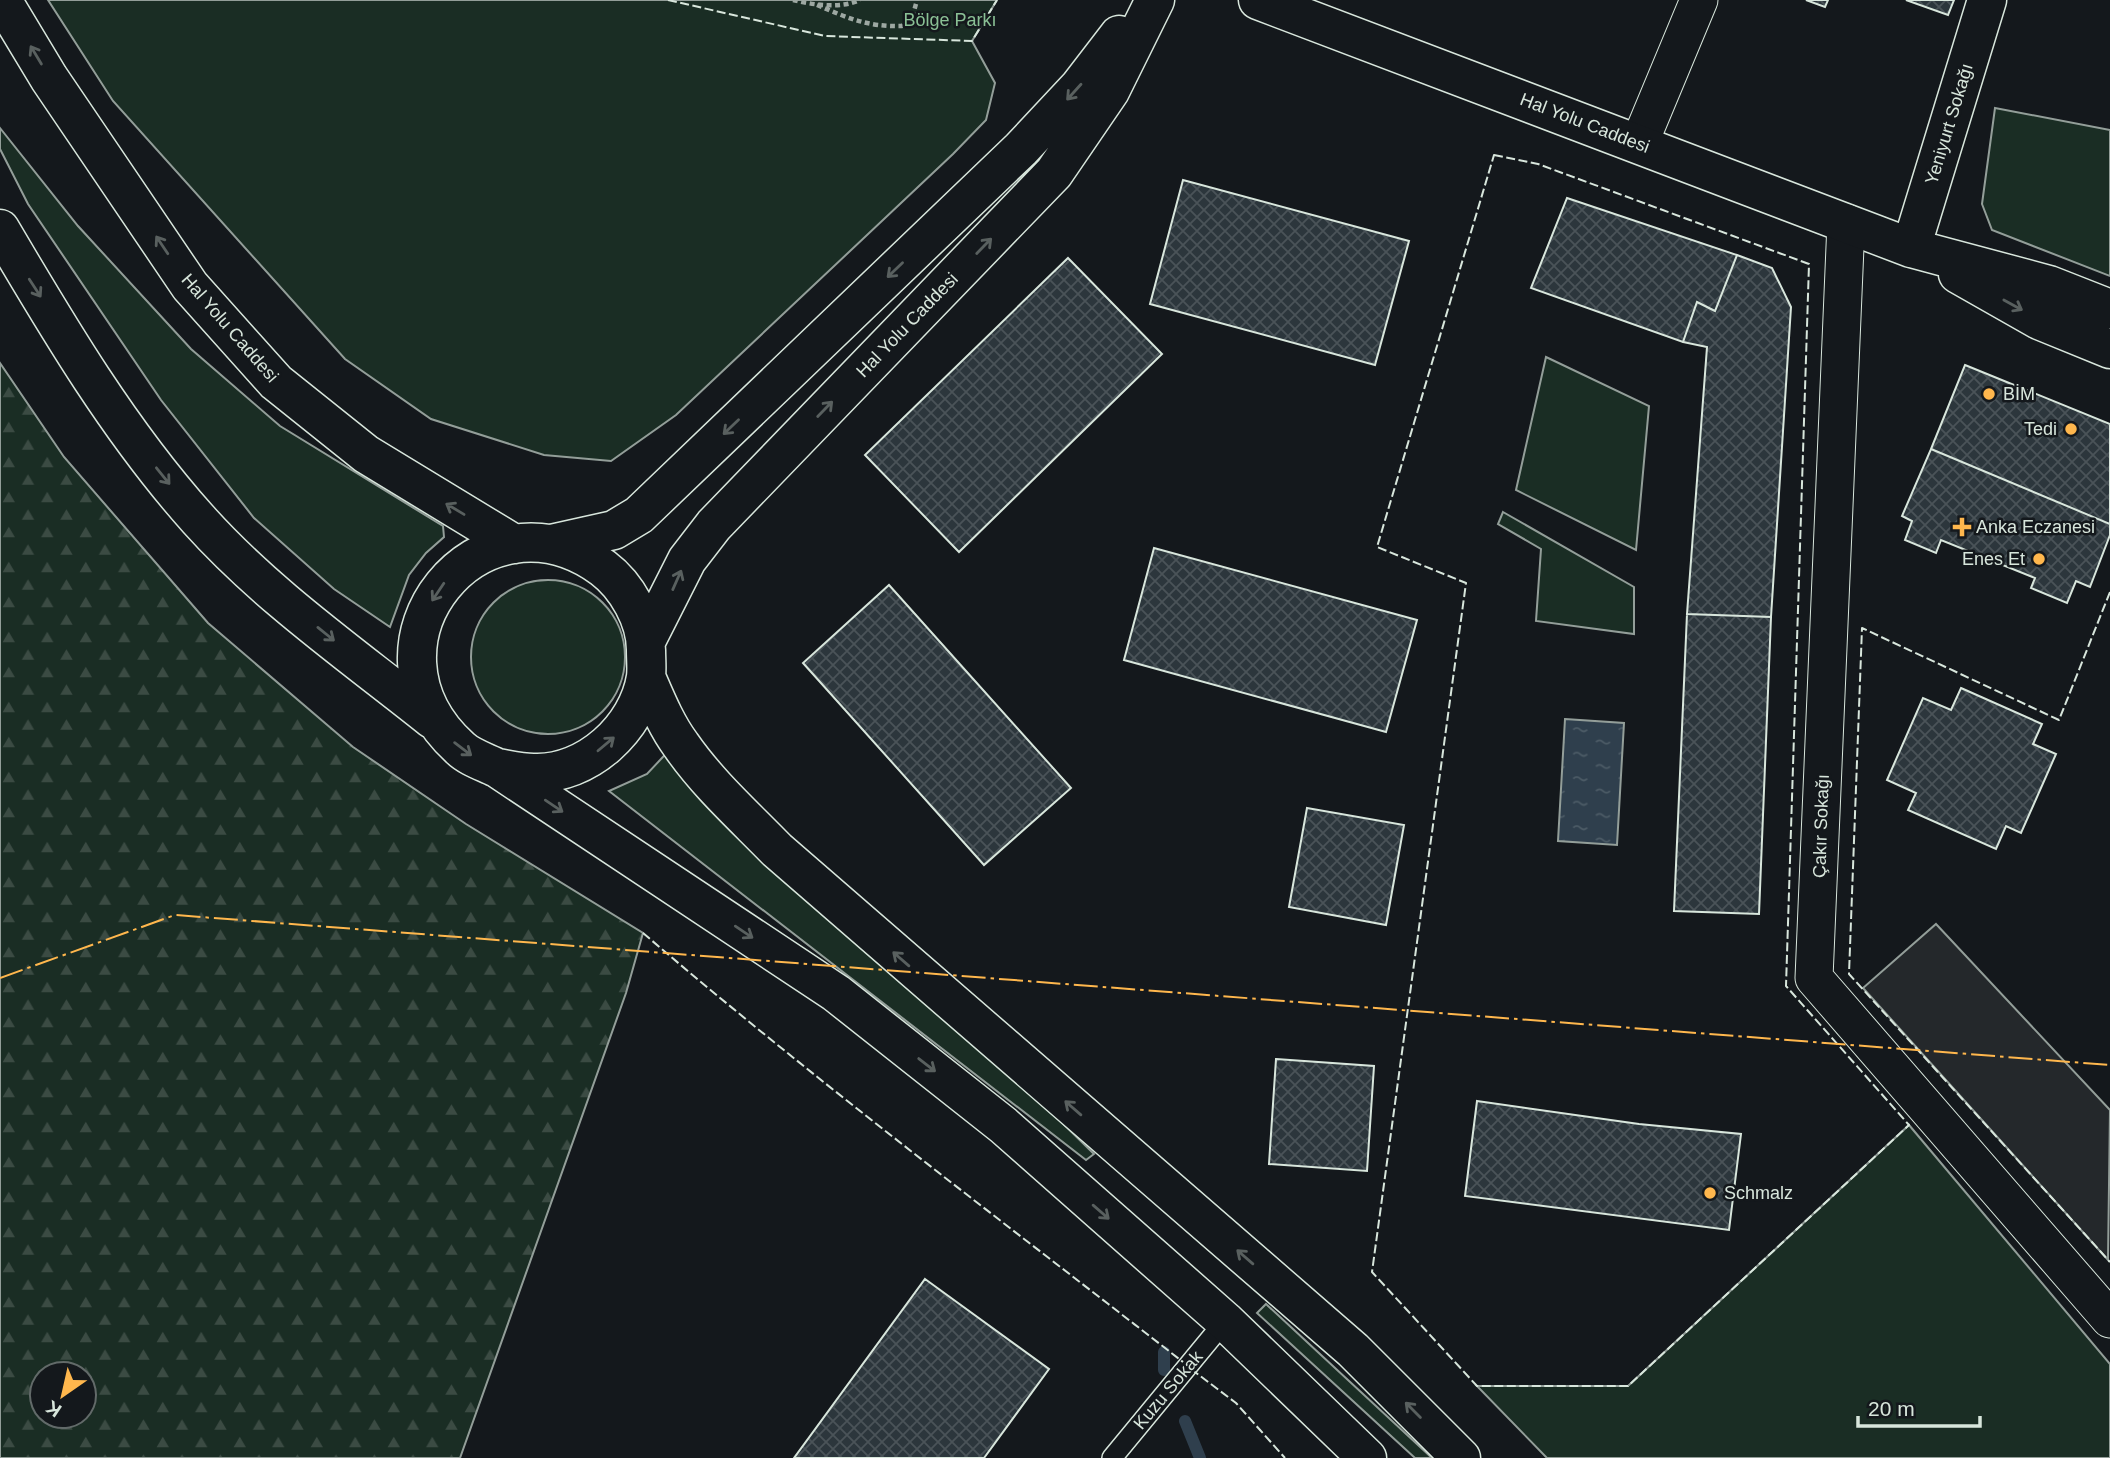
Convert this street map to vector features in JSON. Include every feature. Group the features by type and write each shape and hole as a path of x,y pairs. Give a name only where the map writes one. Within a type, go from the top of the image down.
{"main road":[{"name":"Hal Yolu Caddesi","path":"2,0 50,78 190,286 276,382 366,454 514,544"},
{"path":"435,721 419,686 416,648 425,611 447,579 478,555 514,544 551,544 614,530 639,515 1021,149 1079,87 1146,0"},
{"name":"Hal Yolu Caddesi","path":"646,659 687,560 713,525 1054,173 1110,91 1155,0"},
{"name":"Hal Yolu Caddesi","path":"1258,0 1911,248 2049,285 2110,309"},
{"name":"Yeniyurt Sokağı","path":"1911,248 1987,0"},
{"path":"0,229 126,429 198,519 265,585 435,721 462,750 497,768 835,993 1003,1125 1225,1321 1367,1458"},
{"name":"Hal Yolu Caddesi","path":"1911,248 2039,320 2110,349"},
{"path":"551,544 586,556 615,577 635,606 646,659 680,744 709,780 777,850 1353,1350 1461,1458"},
{"path":"497,768 536,773 575,766 608,745 633,714 646,659"}],"street":[{"path":"1639,144 1699,0"},
{"name":"Çakır Sokağı","path":"1846,223 1814,978 2110,1319"}],"lane":[{"name":"Kuzu Sokak","path":"1112,1458 1225,1321"}],"path":[{"path":"793,0 817,5 878,27 902,26 913,15 917,0"},
{"path":"817,5 852,4 860,0"}],"green space":[{"name":"Bölge Parkı","path":"48,0 997,0 972,41 995,83 986,120 953,154 676,415 611,461 544,455 431,419 345,359 113,101"},
{"path":"1995,108 2110,130 2110,276 1992,230 1982,204"},
{"path":"0,128 78,226 191,349 280,426 443,526 444,537 426,553 409,575 390,627 334,589 254,518 161,400 28,204 0,149"},
{"path":"1546,357 1649,406 1636,550 1516,490"},
{"path":"0,363 64,457 208,623 353,747 466,824 643,933 626,993 460,1458 0,1458"},
{"path":"1503,512 1634,587 1634,634 1536,621 1541,549 1498,524"},
{"path":"548,580 577,586 602,603 619,628 625,657 619,686 602,711 577,728 548,734 519,728 494,711 477,686 471,657 477,628 494,603 519,586"},
{"path":"675,744 1094,1154 1086,1160 609,791 647,774"},
{"path":"1909,1125 2110,1364 2110,1458 1547,1458 1477,1386 1628,1386"},
{"path":"1266,1304 1432,1458 1415,1458 1257,1313"}],"shaded area":[{"path":"1936,924 2110,1110 2108,1260 1863,988"}],"water":[{"path":"1565,719 1624,723 1617,845 1558,841"}],"building":[{"path":"1806,0 1828,0 1825,7"},
{"path":"1906,0 1954,0 1948,15"},
{"path":"1183,180 1409,241 1375,365 1150,304"},
{"path":"1567,198 1737,255 1715,311 1697,302 1683,342 1531,288"},
{"path":"1737,255 1772,268 1791,307 1771,617 1687,614 1707,347 1683,342 1697,302 1715,311"},
{"path":"1068,258 1162,354 959,552 865,455"},
{"path":"1965,365 2110,424 2110,524 1931,449"},
{"path":"1931,449 2110,524 2110,535 2090,587 2076,581 2067,603 2031,588 2035,578 1941,540 1936,553 1905,540 1912,521 1902,516"},
{"path":"1154,548 1417,620 1386,732 1124,660"},
{"path":"889,585 1071,788 984,865 803,663"},
{"path":"1687,614 1771,617 1759,914 1674,911"},
{"path":"1961,688 2042,724 2033,744 2056,754 2021,833 2006,826 1996,849 1908,810 1916,793 1887,780 1923,698 1951,710"},
{"path":"1307,808 1404,825 1386,925 1289,907"},
{"path":"1276,1059 1374,1066 1367,1171 1269,1164"},
{"path":"1477,1101 1639,1124 1741,1134 1729,1230 1465,1196"},
{"path":"925,1279 1049,1369 984,1458 794,1458"}],"waterway":[{"path":"1164,1352 1164,1370"},
{"path":"1185,1421 1200,1458"}],"fence":[{"path":"668,0 825,36 972,41 997,0"},
{"path":"1494,155 1538,164 1809,264 1786,986 1909,1125 1628,1386 1477,1386 1372,1272 1466,583 1377,547 1494,155"},
{"path":"2110,592 2059,720 1862,628 1849,974 2110,1262"},
{"path":"643,933 843,1097 1183,1362"},
{"path":"1191,1369 1236,1403 1285,1458"}],"power":[{"path":"0,978 175,915 2110,1065"}],"place":[{"name":"BİM","path":"1989,394"},
{"name":"Tedi","path":"2071,429"},
{"name":"Anka Eczanesi","path":"1962,527"},
{"name":"Enes Et","path":"2039,559"},
{"name":"Schmalz","path":"1710,1193"}]}
